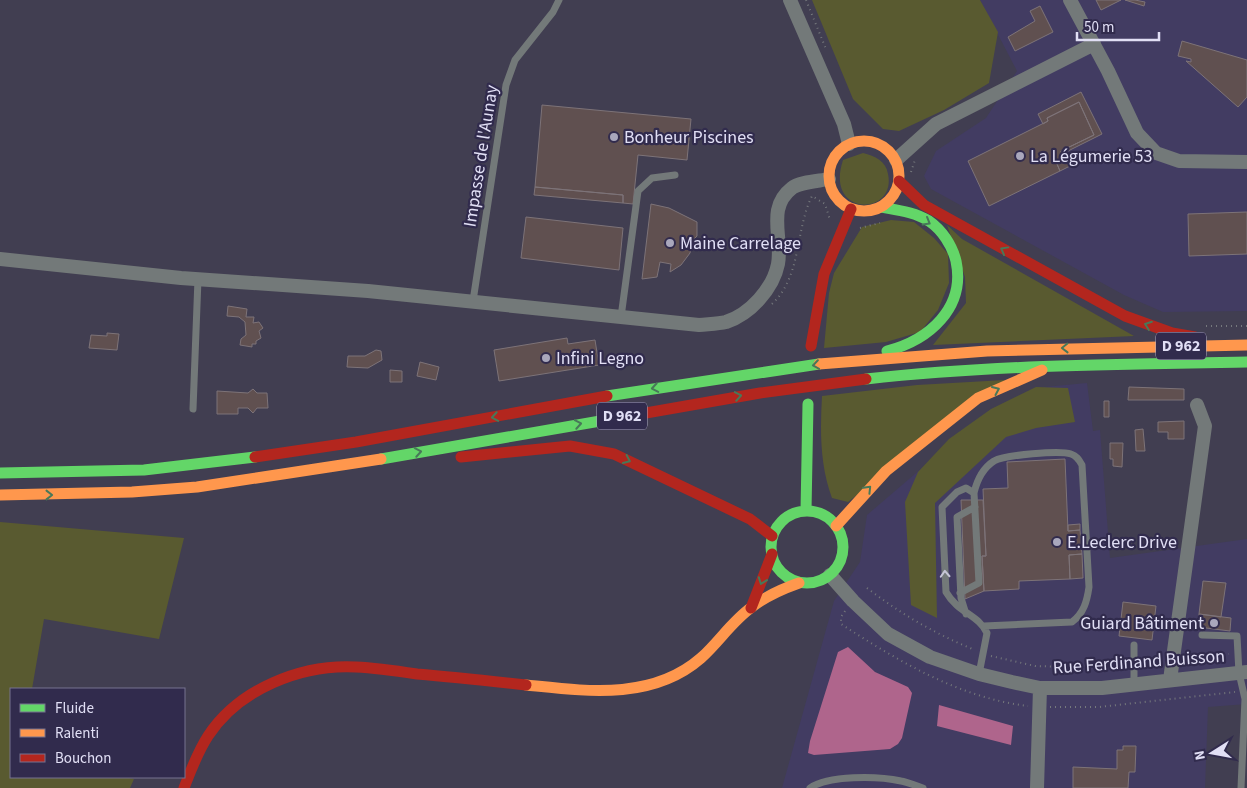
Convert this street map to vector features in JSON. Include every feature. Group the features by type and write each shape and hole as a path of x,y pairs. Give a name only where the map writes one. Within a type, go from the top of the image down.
{"main road":[{"path":"843,361 900,348 923,335 943,319 958,290 958,267 950,243 932,223 907,212 881,207 866,211 851,209 835,197 829,179 833,158 849,144 871,141 881,145 896,160 899,181 893,196 881,207"},
{"path":"899,181 924,205 1125,316 1172,333 1247,345"},
{"path":"811,346 824,274 851,209"},
{"name":"D 962","path":"0,473 131,470 194,465 352,442 674,385 843,361 1052,348 1247,345"},
{"name":"D 962","path":"0,495 132,492 198,487 348,464 779,390 950,370 1054,365 1247,362"},
{"path":"836,526 886,471 978,398 1054,365"},
{"path":"806,511 808,404"},
{"path":"198,487 570,446 614,454 750,519 772,536"},
{"path":"184,788 187,777 208,737 236,704 264,686 304,670 335,666 355,666 591,692 629,689 661,681 694,664 751,608 773,593 799,583 816,582 830,574 842,556 843,546 836,526 828,518 806,511 785,518 772,536 772,554 751,608"},
{"path":"772,554 780,572 799,583"}],"street":[{"path":"790,0 844,124 849,144"},
{"path":"1070,0 1094,44 1137,133 1156,153 1179,161 1247,162"},
{"path":"896,160 936,124 1094,44"},
{"path":"0,259 198,278 368,291 699,325 725,322 743,313 767,290 778,263 776,226 779,202 793,186 829,179"},
{"path":"1170,680 1205,426 1197,405"},
{"name":"Rue Ferdinand Buisson","path":"830,574 853,602 888,634 930,657 979,674 1040,688 1102,688 1243,673"},
{"path":"1035,787 1040,688"}],"lane":[{"name":"Impasse de l'Aunay","path":"473,301 506,85 515,60 553,12 559,0"},
{"path":"621,316 638,191 652,178 675,175"},
{"path":"193,409 198,278"},
{"path":"960,593 979,582 974,493 985,468 995,460 1011,456 1066,453 1079,459 1082,465 1089,586 1087,600 1082,611 1072,622 984,626"},
{"path":"974,493 966,488 957,492 942,507 946,592 952,602 984,626 987,633 979,674"},
{"path":"966,614 960,593 957,517 975,507"},
{"path":"1202,635 1237,636 1237,653 1243,673 1245,699 1241,788"},
{"path":"1134,645 1134,684"},
{"path":"810,788 818,782 842,777 900,780 923,788"}],"path":[{"path":"771,305 777,300 787,281 812,196 825,204 830,218 828,228"},
{"path":"867,588 899,612 943,637 984,654 1035,666 1068,667 1134,663 1237,653"}],"shaded area":[{"path":"980,0 1247,0 1247,311 1163,312 1124,295 931,189 924,176 936,151 986,118 1017,71"},
{"path":"1087,383 1093,431 1100,430 1110,558 1247,539 1247,704 1208,707 1205,788 782,788 834,601 860,562 867,515 991,409 1044,387"},
{"path":"848,647 875,672 908,687 912,693 902,738 898,744 890,749 814,755 808,753 838,652"},
{"path":"939,705 1013,726 1011,745 937,726"}],"green space":[{"path":"812,0 980,0 998,32 989,83 944,110 899,131 883,129 853,99"},
{"path":"863,153 876,158 885,166 888,174 888,188 882,198 873,203 862,205 851,201 843,193 840,179 843,160"},
{"path":"891,220 914,222 934,238 948,254 949,283 938,310 920,332 886,342 824,348 829,293 834,273 862,227"},
{"path":"947,225 962,239 1134,336 933,345 966,303 965,277"},
{"path":"1005,380 848,502 832,498 823,461 822,396 917,385"},
{"path":"1036,387 1068,388 1075,422 1036,428 1006,437 935,503 937,618 911,605 905,502 918,472 949,439 991,409"},
{"path":"0,522 184,538 159,639 44,619 32,688 10,688 10,778 129,778 134,779 130,788 0,788"}],"building":[{"path":"1096,0 1121,0 1101,10"},
{"path":"1125,0 1135,0 1145,2 1144,6"},
{"path":"1040,6 1053,32 1015,51 1008,37 1035,21 1030,11"},
{"path":"1182,41 1247,60 1247,97 1238,107 1186,61 1191,62 1191,59 1178,56"},
{"path":"1081,92 1102,134 1064,153 1070,166 1060,171 1057,164 1064,160 1061,151 1094,135 1079,102 1047,118 1048,121 1043,124 1038,114"},
{"name":"La Légumerie 53","path":"1079,102 1094,135 1061,151 1064,160 1057,164 1060,171 989,206 968,161 1048,121 1047,118"},
{"name":"Bonheur Piscines","path":"542,105 691,119 687,160 638,155 633,204 623,203 623,195 535,187"},
{"path":"535,187 623,195 623,203 534,195"},
{"name":"Maine Carrelage","path":"651,204 669,208 697,222 697,236 693,240 690,253 681,265 670,272 671,264 660,262 657,277 642,279"},
{"path":"1247,212 1247,254 1189,256 1188,214"},
{"path":"526,217 623,228 619,270 521,258"},
{"path":"228,306 247,309 246,317 254,317 253,323 259,322 263,328 259,331 261,338 256,341 256,344 252,344 252,347 240,345 241,339 246,335 245,322 239,317 227,316"},
{"path":"107,333 119,334 117,350 89,348 91,335 107,336"},
{"name":"Infini Legno","path":"567,338 568,344 595,340 599,365 499,381 494,350"},
{"path":"376,350 381,351 382,360 368,368 347,367 348,356 365,356"},
{"path":"420,362 439,367 436,380 417,376"},
{"path":"390,370 402,371 402,382 390,382"},
{"path":"1129,387 1184,389 1184,400 1128,400"},
{"path":"253,389 257,393 267,393 268,408 257,408 253,413 248,408 238,408 238,414 217,414 217,391 248,393"},
{"path":"1104,401 1109,401 1109,417 1104,417"},
{"path":"1184,421 1184,439 1168,439 1168,432 1158,432 1158,422"},
{"path":"1143,429 1145,451 1136,451 1135,430"},
{"path":"1110,443 1123,443 1122,467 1113,466 1113,459 1110,459"},
{"path":"1065,459 1068,531 1080,530 1082,554 1069,555 1070,579 1019,581 1019,589 984,591 982,556 986,556 983,489 1008,488 1007,462"},
{"path":"961,500 983,500 986,556 982,556 984,591 965,599"},
{"path":"1080,524 1080,530 1068,531 1068,525"},
{"path":"1082,554 1083,578 1070,579 1069,555"},
{"path":"1203,581 1226,583 1221,617 1199,614"},
{"path":"1123,602 1156,606 1152,640 1119,636"},
{"name":"Guiard Bâtiment","path":"1199,614 1231,618 1230,631 1198,627"},
{"path":"1123,746 1136,746 1135,772 1129,772 1128,788 1073,788 1073,767 1117,769 1117,750 1123,750"}],"traffic: fast":[{"path":"881,207 912,213 934,225 946,238 952,249 958,278 950,307 941,320 917,339 887,351"},
{"path":"866,379 1009,368 1247,362"},
{"path":"607,396 819,364"},
{"path":"806,511 808,404"},
{"path":"381,459 606,420"},
{"path":"0,473 144,470 255,457"},
{"path":"807,511 827,517 837,527 843,547 837,567 827,577 807,583 787,577 777,567 771,547 777,527 787,517 807,511"}],"traffic: slow":[{"path":"871,141 884,147 893,156 897,162 899,176 897,190 889,201 878,209 857,211 850,209 839,201 831,190 829,169 831,162 839,151 850,143 871,141"},
{"path":"819,364 987,351 1247,345"},
{"path":"836,526 886,471 978,398 1042,370"},
{"path":"0,495 132,492 197,487 381,459"},
{"path":"526,685 571,689 617,690 640,687 661,681 682,672 701,658 738,619 757,603 774,593 799,583"}],"traffic: jam":[{"path":"899,181 924,205 1125,316 1172,333 1195,337"},
{"path":"811,346 824,274 851,209"},
{"path":"606,420 760,393 866,379"},
{"path":"255,457 356,442 607,396"},
{"path":"461,457 570,446 614,454 750,519 772,536"},
{"path":"751,608 772,554"},
{"path":"184,788 201,749 221,719 236,705 254,693 293,675 335,667 356,667 526,685"}],"place":[{"name":"Bonheur Piscines","path":"614,137"},
{"name":"La Légumerie 53","path":"1020,156"},
{"name":"Maine Carrelage","path":"670,243"},
{"name":"Infini Legno","path":"546,358"},
{"name":"E.Leclerc Drive","path":"1057,542"},
{"name":"Guiard Bâtiment","path":"1214,623"}]}
